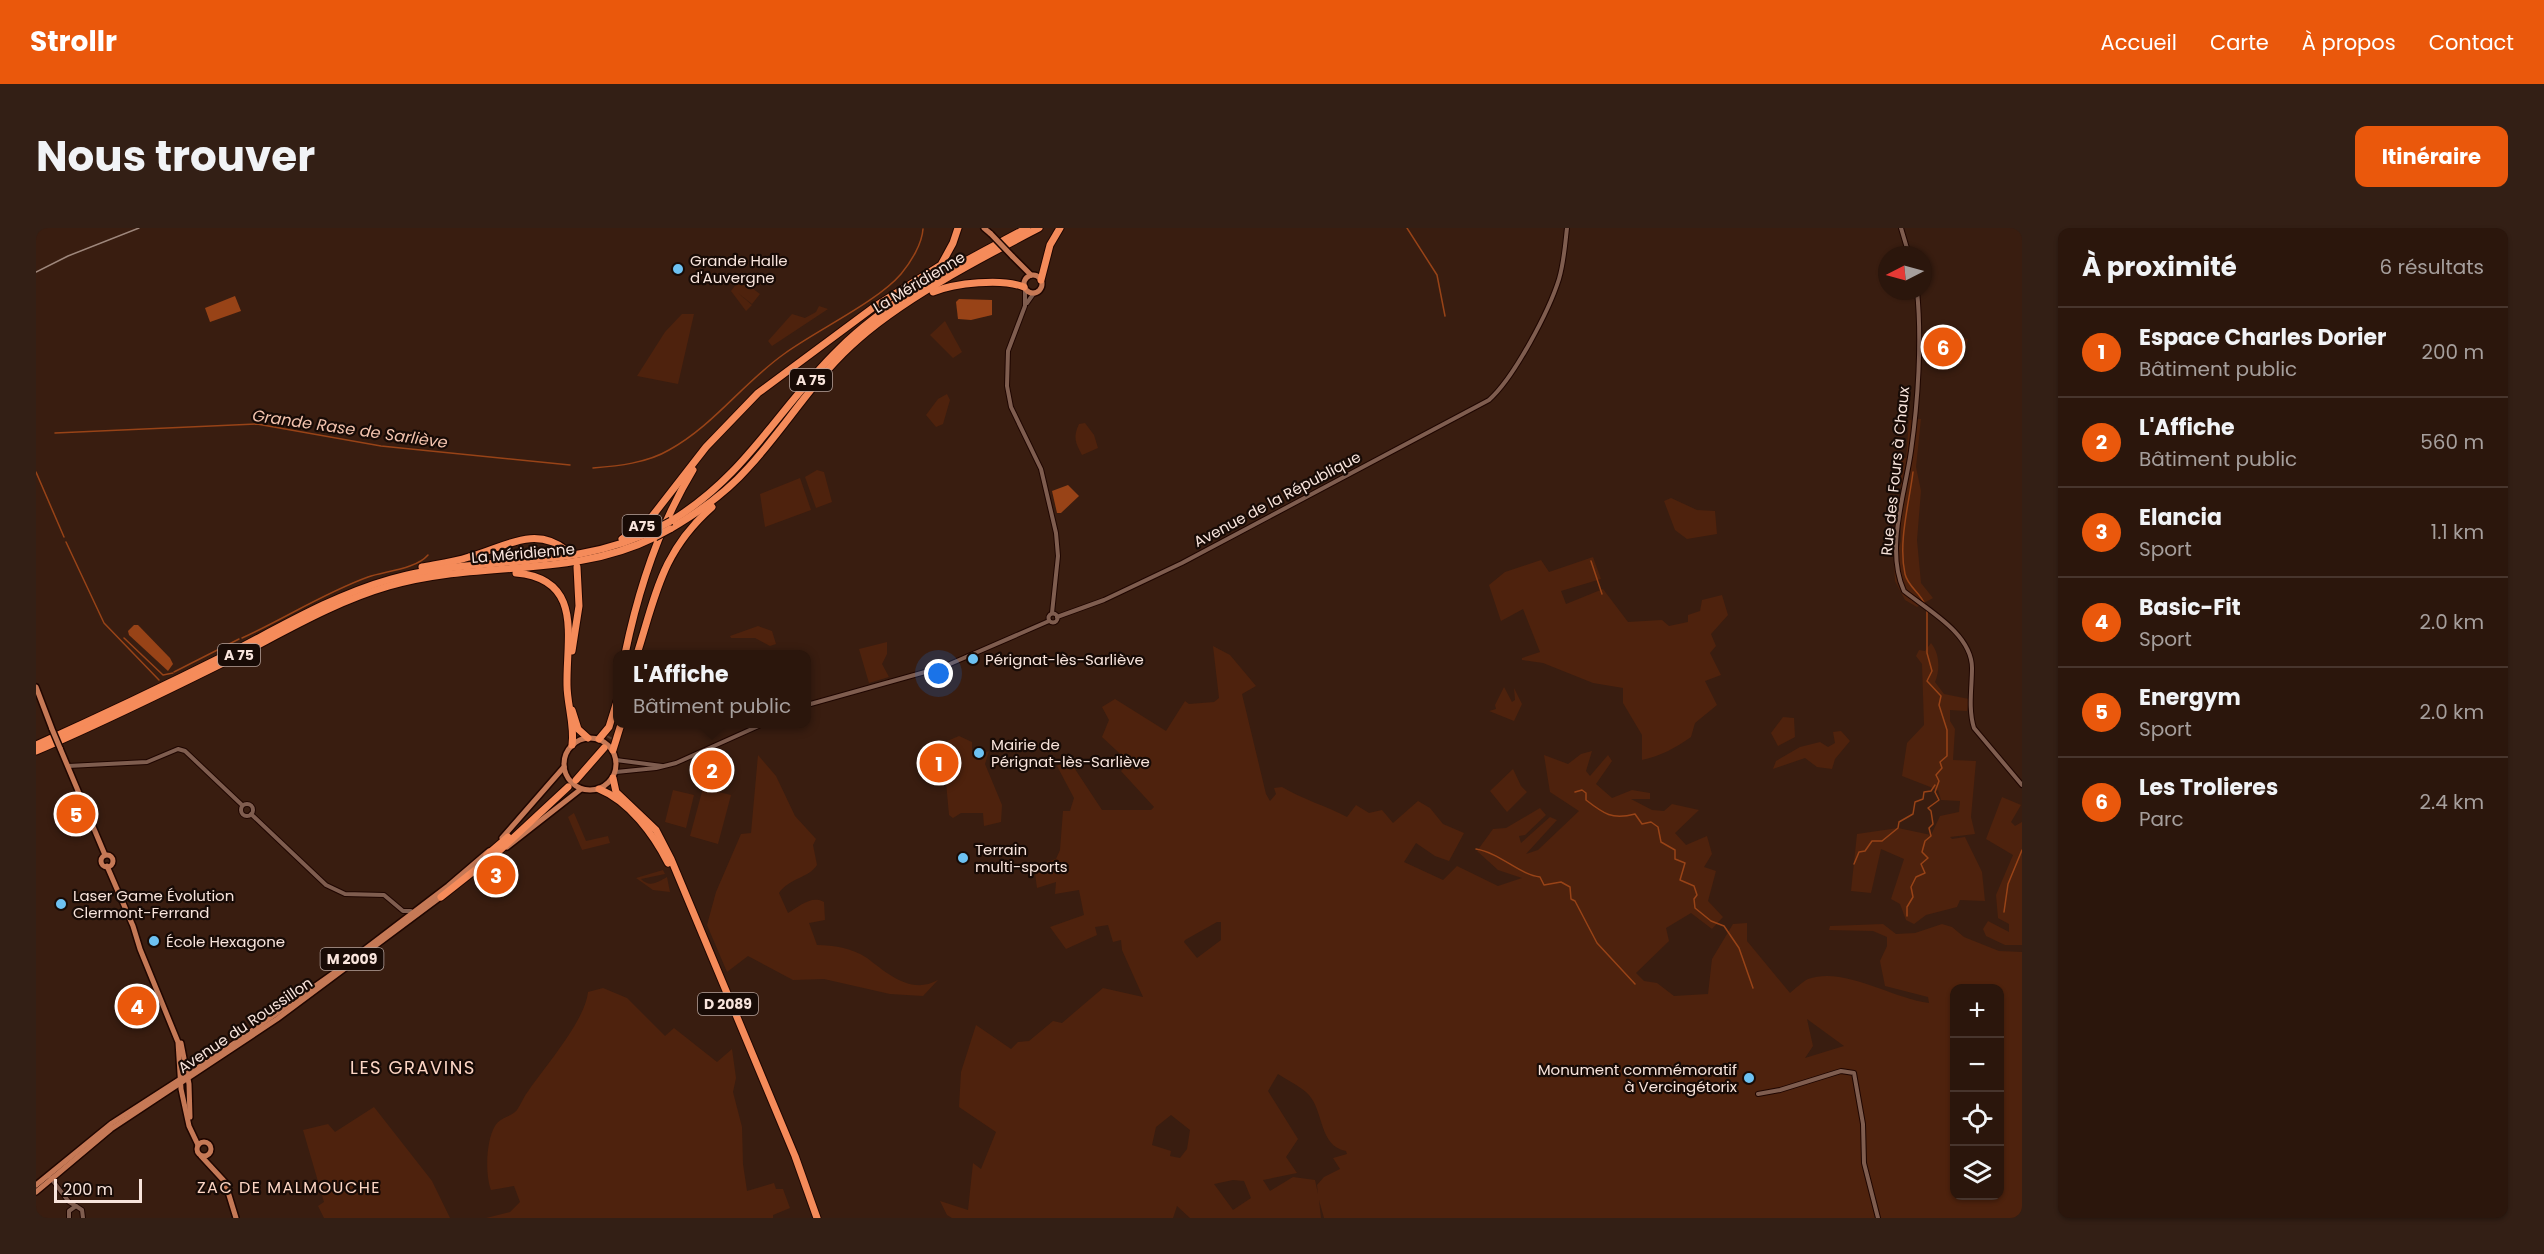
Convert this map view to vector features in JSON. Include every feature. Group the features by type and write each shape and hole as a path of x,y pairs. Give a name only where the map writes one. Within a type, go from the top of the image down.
{"highway":[{"path":"626,650 642,590 677,499 693,470 723,430 782,373 874,307 941,265 958,228"},
{"name":"La Méridienne","path":"36,745 140,698 327,604 392,579 440,569 543,560 590,553 653,530 711,493 741,466 820,369 853,335 894,304 1027,228"},
{"name":"La Méridienne","path":"36,751 141,704 362,595 432,576 579,562 606,556 651,539 670,529 729,487 748,469 843,354 876,324 909,302 1039,228"},
{"path":"1041,280 1050,245 1060,228"},
{"path":"860,318 932,276 970,260"},
{"path":"909,302 952,286 1010,284 1025,288"},
{"name":"A75","path":"590,553 626,537 650,519 723,430"},
{"name":"A75","path":"640,650 663,572 673,551 693,524 729,487"},
{"path":"392,579 410,570 469,557 520,539 546,539 567,552"},
{"path":"577,567 579,606 571,659 570,696 578,729 588,738"},
{"path":"493,570 537,576 551,584 562,600 569,633 567,689 572,745"},
{"path":"631,650 642,590"},
{"path":"599,739 609,727 613,714"},
{"path":"613,728 610,737 616,728"},
{"path":"613,750 619,728"},
{"path":"575,779 604,748"},
{"name":"D 2089","path":"614,775 616,792 656,830 671,859 795,1156 815,1218"},
{"path":"438,896 498,852 567,787 482,859"},
{"name":"D 2089","path":"599,789 634,816 649,832 667,860 815,1218"}],"main road":[{"path":"985,228 1012,256 1028,277 1041,280 1041,289 1034,293 1025,288 1028,277"},
{"path":"36,687 105,855 101,862 109,866 178,1042 180,1081 189,1126 200,1144 210,1146 208,1155 227,1188 236,1218"},
{"path":"588,738 599,739 613,750 616,760 614,775 599,789 581,789 567,777 564,767 565,757 572,745 588,738"},
{"name":"Avenue du Roussillon","path":"36,1192 50,1177 129,1114 350,967 482,859 522,818 564,767"},
{"name":"Avenue du Roussillon","path":"187,1077 195,1069 310,990 581,789"},
{"path":"109,866 182,1046 190,1123 200,1144 197,1151 213,1167"},
{"path":"185,1060 189,1067 195,1069"},
{"name":"Avenue du Roussillon","path":"129,1114 167,1094 180,1081"},
{"path":"118,1122 167,1094 178,1093 184,1100"},
{"path":"201,1156 208,1155"},
{"name":"Avenue du Roussillon","path":"36,1185 50,1177"}],"street":[{"name":"Avenue de la République","path":"1049,621 1054,622 1057,617 1110,597 1200,554 1485,402 1500,389 1553,295 1563,263 1567,228"},
{"path":"1901,228 1906,246"},
{"path":"811,704 943,667 1049,621 1052,613 1058,556 1056,533 1041,469 1011,406 1007,386 1008,351 1024,306 1025,288"},
{"path":"1024,306 1034,293"},
{"name":"Rue des Fours à Chaux","path":"1917,300 1914,428 1898,541 1899,580 1904,591 1961,639 1968,650 1972,664 1971,718 1974,728 2022,784"},
{"path":"1052,613 1057,617"},
{"path":"614,775 662,766 686,758 752,728"},
{"path":"68,766 147,762 178,748 185,751 242,805 251,805 251,814 326,885 345,894 384,895 399,909 410,912 438,896"},
{"path":"616,760 662,766"},
{"path":"242,805 241,814 247,816 251,814"},
{"path":"393,928 400,917 399,909"},
{"path":"1758,1094 1780,1090 1841,1071 1854,1073 1863,1124 1863,1158 1878,1218"},
{"path":"50,1177 69,1202 82,1210 83,1218"},
{"path":"69,1202 69,1218"},
{"path":"70,1209 76,1206"}],"shaded area":[{"path":"740,279 760,294 752,304 738,293 752,305 746,311 731,291"},
{"path":"235,296 241,311 210,322 205,308"},
{"path":"959,299 992,300 992,315 971,320 958,319 956,302"},
{"path":"819,306 828,309 772,346 768,341 792,314 805,318 816,312"},
{"path":"682,314 694,314 678,384 637,376 665,332"},
{"path":"945,321 962,352 953,358 930,335"},
{"path":"1920,334 1944,334 1968,339 1961,364 1920,356"},
{"path":"947,394 950,400 943,424 936,427 926,415 938,399"},
{"path":"1921,419 1916,467 1921,491 1917,540 1921,583 1933,598 1917,607 1905,600 1895,581 1894,564 1901,541 1901,464 1891,463 1891,456 1906,458 1909,420"},
{"path":"1085,423 1094,435 1098,448 1082,455 1075,436 1079,424"},
{"path":"817,470 824,472 832,502 816,508 805,477"},
{"path":"800,478 811,510 765,527 760,494"},
{"path":"1068,485 1079,496 1061,513 1057,513 1052,491"},
{"path":"1671,498 1697,510 1715,511 1717,534 1687,539 1675,530 1664,501"},
{"path":"1593,557 1601,579 1561,591 1566,604 1603,589 1628,622 1662,620 1669,626 1688,622 1688,615 1700,611 1702,600 1722,595 1728,615 1711,634 1716,646 1710,653 1721,675 1705,681 1717,705 1695,723 1691,737 1668,751 1642,760 1642,735 1623,703 1623,688 1593,683 1543,663 1522,660 1522,658 1540,652 1523,609 1501,621 1489,585 1505,572 1541,560 1549,572"},
{"path":"134,625 138,625 170,658 173,664 168,671 129,635 128,631"},
{"path":"758,626 772,631 776,644 770,646 755,638 731,638 730,636"},
{"path":"887,642 887,654 882,664 889,677 869,683 859,649"},
{"path":"1931,643 1938,662 1935,682 1944,694 1969,699 1967,711 1950,710 1950,721 1955,729 1953,760 1976,761 1971,817 1975,834 1950,837 1952,839 1965,837 1982,872 1985,901 1960,900 1957,907 1926,915 1914,924 1906,920 1900,904 1891,899 1904,859 1881,849 1871,893 1851,891 1857,834 1898,828 1931,835 1940,816 1959,812 1960,801 1941,800 1938,790 1902,776 1907,743 1924,725 1922,664 1916,656 1919,650 1925,651"},
{"path":"1213,646 1230,655 1256,686 1242,694 1266,794 1270,801 1276,794 1274,788 1282,787 1347,817 1356,805 1369,813 1382,810 1393,823 1418,801 1430,808 1443,824 1464,833 1449,861 1435,856 1416,843 1404,862 1443,880 1457,866 1498,886 1522,878 1498,870 1477,851 1493,829 1506,828 1540,808 1546,815 1525,835 1519,836 1521,843 1550,817 1557,820 1526,854 1538,850 1579,811 1550,792 1544,755 1568,764 1581,754 1592,751 1586,771 1590,776 1608,755 1612,761 1596,784 1612,798 1632,790 1650,793 1650,799 1631,799 1652,810 1664,811 1672,804 1699,810 1675,833 1686,845 1707,836 1712,854 1704,867 1716,871 1708,901 1723,917 1712,929 1691,913 1666,928 1669,941 1636,973 1644,981 1657,983 1674,996 1708,994 1712,959 1733,924 1747,923 1747,941 1790,993 1808,979 1822,976 1837,977 1929,1003 1928,997 1885,986 1880,961 1887,946 1887,937 1873,931 1829,930 1830,926 1883,924 1896,934 1915,933 1942,924 1952,927 1964,937 1999,951 2022,952 2022,1218 1324,1218 1319,1200 1321,1218 1190,1218 1177,1206 1173,1218 952,1218 947,1215 940,1201 968,1210 973,1163 981,1169 996,1132 959,1107 961,1072 976,1025 1011,1049 1018,1042 1029,1041 1053,1021 1062,1023 1103,988 1143,997 1122,950 1121,940 1113,942 1108,925 1095,927 1097,935 1066,949 1050,927 1084,915 1079,890 1055,894 1056,882 1037,888 1034,866 1056,859 1060,850 1063,811 1070,811 1074,798 1057,766 1064,759 1071,763 1102,810 1151,810 1154,807 1121,771 1130,763 1102,737 1109,720 1102,707 1115,699 1166,731 1185,701 1189,704 1214,702 1219,698","holes":["1221,922 1221,940 1197,958 1184,942 1185,940","1807,1019 1844,1046 1805,1058 1813,1046","1278,1074 1309,1095 1314,1102 1326,1136 1337,1148 1346,1151 1347,1154 1333,1158 1340,1169 1324,1177 1317,1185 1318,1194 1315,1180 1293,1177 1270,1191 1263,1180 1297,1173 1286,1157 1298,1139 1268,1091","1171,1115 1190,1130 1187,1149 1180,1158 1170,1156 1171,1151 1152,1145 1156,1127","1233,1180 1244,1181 1251,1198 1233,1210 1214,1184"]},
{"path":"1504,687 1512,702 1515,700 1514,688 1522,704 1514,721 1489,711 1496,709 1495,705"},
{"path":"1783,717 1794,718 1795,737 1778,746 1771,733"},
{"path":"1841,731 1850,741 1835,759 1832,769 1817,767 1805,758 1773,769 1776,761 1800,747 1820,742 1828,747 1835,743 1833,732"},
{"path":"959,736 972,742 972,752 976,756 989,751 985,764 1002,805 1001,822 984,826 983,813 961,813 953,818 949,815 945,771 940,768 919,771 919,767 932,765 931,759 919,761 917,755 934,755 934,748 941,748 945,742"},
{"path":"758,755 776,776 795,816 816,839 813,845 817,865 809,873 788,884 779,893 788,913 810,901 824,902 825,920 809,923 817,945 849,949 867,958 900,981 909,984 928,984 938,980 923,996 890,994 824,979 793,980 748,956 727,972 707,925 716,892 741,834 751,833"},
{"path":"1513,769 1521,786 1527,792 1507,812 1490,791"},
{"path":"703,788 731,795 718,844 690,836"},
{"path":"673,790 694,795 686,828 665,822"},
{"path":"2002,797 2021,805 2011,822 2015,826 2022,822 2022,945 2005,945 1986,936 1983,929 1988,921 2009,932 2009,924 1998,918 1996,895 2013,855 1986,839"},
{"path":"574,813 586,841 608,836 610,843 582,850 568,817"},
{"path":"663,870 665,874 641,879 651,884 667,877 670,892 653,890 636,878"},
{"path":"603,988 627,998 665,1036 674,1028 717,1062 732,1049 736,1078 733,1092 742,1127 743,1164 747,1191 774,1183 776,1189 783,1189 790,1208 773,1215 773,1218 486,1218 510,1212 520,1202 514,1186 491,1190 487,1158 495,1126 517,1110 580,1016 588,992"},
{"path":"374,1107 432,1181 450,1218 324,1218 318,1206 324,1202 303,1130 328,1124 335,1132"}],"waterway":[{"path":"1407,228 1437,275 1445,316"},
{"name":"Grande Rase de Sarliève","path":"593,468 642,461 669,450 685,440 714,417 769,365 877,295 890,284 901,274 912,258 921,241 923,229"},
{"name":"Grande Rase de Sarliève","path":"55,433 257,424 381,446 570,465"},
{"path":"36,472 64,537"},
{"path":"1913,472 1903,536 1903,562 1907,579 1925,605"},
{"path":"66,542 104,623 159,680"},
{"path":"242,638 352,583 408,567 428,555"},
{"path":"1591,561 1602,594"},
{"path":"1907,916 1907,907 1913,897 1911,887 1916,877 1925,873 1921,864 1928,858 1922,852 1925,841 1931,836 1929,828 1933,824 1931,811 1928,808 1939,800 1935,792 1939,781 1936,775 1942,768 1940,762 1947,756 1947,730 1939,705 1941,696 1927,681 1932,671 1927,653 1927,610"},
{"path":"124,638 163,675 173,673"},
{"path":"174,672 239,639"},
{"path":"1854,864 1859,852 1865,851 1872,841 1882,841 1898,828 1899,822 1913,814 1915,802 1923,799 1924,792 1931,791 1935,785"},
{"path":"1575,792 1582,790 1586,793 1586,800 1609,814 1614,816 1635,814 1642,824 1651,822 1658,827 1661,842 1675,850 1675,859 1685,863 1680,880 1694,886 1697,895 1694,899 1695,908 1711,921 1724,926 1739,948 1753,988"},
{"path":"1476,849 1540,877 1544,885 1561,882 1570,887 1571,899 1575,901 1597,943 1635,984"},
{"path":"2004,912 2008,884 2022,850"}],"tunnel":[{"path":"603,747 609,736"}],"railway":[{"path":"36,272 68,256 139,228"}],"place":[{"name":"Grande Halle d'Auvergne","path":"678,269"},
{"name":"Les Trolieres","path":"1943,347"},
{"name":"Pérignat-lès-Sarliève","path":"973,659"},
{"name":"Mairie de Pérignat-lès-Sarliève","path":"979,753"},
{"name":"Espace Charles Dorier","path":"939,763"},
{"name":"L'Affiche","path":"712,770"},
{"name":"Energym","path":"76,814"},
{"name":"Terrain multi-sports","path":"963,858"},
{"name":"Elancia","path":"496,875"},
{"name":"Laser Game Évolution Clermont-Ferrand","path":"61,904"},
{"name":"École Hexagone","path":"154,941"},
{"name":"Basic-Fit","path":"137,1006"},
{"name":"Monument commémoratif à Vercingétorix","path":"1749,1078"}],"district":[{"name":"LES GRAVINS","path":"413,1067"},
{"name":"ZAC DE MALMOUCHE","path":"289,1187"}]}
